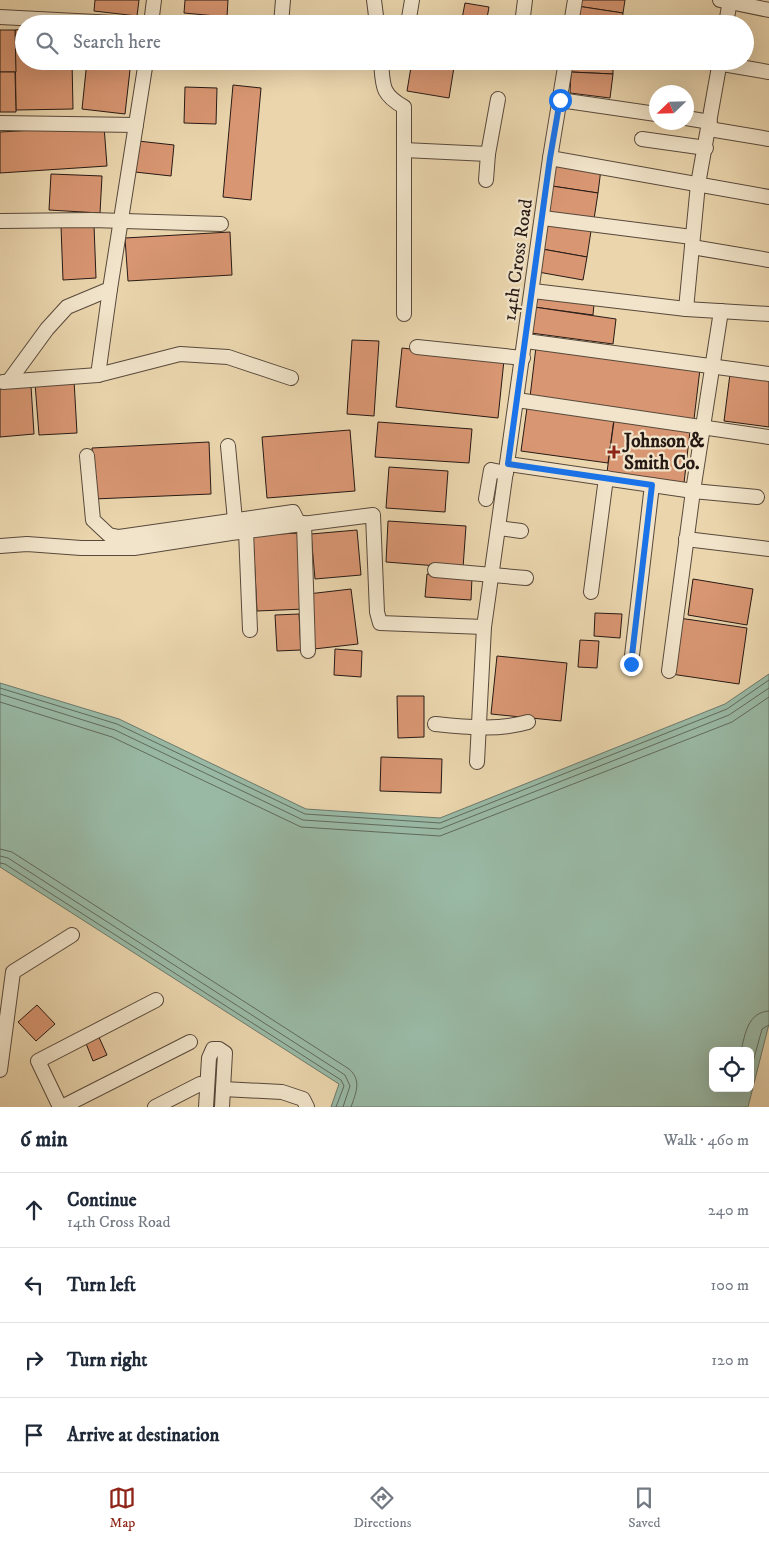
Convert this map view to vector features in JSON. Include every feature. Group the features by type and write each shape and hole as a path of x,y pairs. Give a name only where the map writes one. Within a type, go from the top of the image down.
{"street":[{"path":"152,15 154,0"},
{"path":"281,15 282,0"},
{"path":"374,0 376,15"},
{"path":"410,15 412,0"},
{"path":"523,15 525,0"},
{"path":"572,15 575,0"},
{"path":"726,15 726,1 769,10"},
{"path":"0,17 15,18"},
{"path":"754,69 769,72"},
{"path":"98,375 145,70"},
{"path":"382,70 384,90 392,100 404,107 404,314"},
{"name":"14th Cross Road","path":"477,762 484,627 533,291 550,158 565,70"},
{"path":"686,308 698,184 719,70"},
{"path":"486,180 488,154 498,99"},
{"path":"560,100 649,113"},
{"path":"694,120 769,139"},
{"path":"0,123 136,125"},
{"path":"642,140 706,148"},
{"path":"404,150 488,154"},
{"path":"550,158 769,197"},
{"path":"543,218 692,242 769,260"},
{"path":"0,221 92,220 221,224"},
{"path":"4,382 67,307 110,290"},
{"path":"533,291 686,308 769,314"},
{"path":"669,672 686,539 721,311"},
{"path":"526,340 769,374"},
{"path":"417,347 523,358"},
{"path":"4,382 98,375 180,354 228,357 290,378"},
{"path":"517,400 769,437"},
{"path":"228,446 235,520"},
{"path":"87,456 93,520 109,535 119,537 294,512 302,523 308,651"},
{"path":"486,500 491,470 507,469 606,478 693,491 758,497"},
{"path":"591,592 606,478"},
{"path":"631,664 652,485"},
{"path":"0,546 27,544 81,548 134,548 302,523 373,515 376,612 380,623 484,627"},
{"path":"498,528 521,531"},
{"path":"246,531 250,630"},
{"path":"686,539 769,549"},
{"path":"435,570 526,578"},
{"path":"435,724 502,728 528,722"},
{"path":"0,1070 13,972 72,936"},
{"path":"156,1000 38,1061 61,1107 190,1042"},
{"path":"206,1107 209,1058 213,1050 219,1049 225,1053 222,1107"},
{"path":"155,1107 200,1084"},
{"path":"223,1089 289,1094 303,1099 307,1107"}],"water":[{"path":"769,674 769,1024 754,1083 754,1047 709,1047 709,1092 752,1092 748,1107 331,1107 339,1084 0,867 0,683 119,719 306,809 440,818 725,704"}],"building":[{"path":"95,0 139,0 137,15 94,11"},
{"path":"185,0 228,0 227,15 184,13"},
{"path":"578,0 625,0 623,13 577,6"},
{"path":"465,3 489,7 488,15 463,15"},
{"path":"577,6 623,13 623,15 576,15"},
{"path":"0,30 15,30 16,72 0,72"},
{"path":"16,70 72,70 73,109 16,110"},
{"path":"86,70 130,70 125,114 82,109"},
{"path":"410,70 454,70 449,98 407,91"},
{"path":"572,70 613,70 613,74 571,72"},
{"path":"0,72 15,72 16,112 0,112"},
{"path":"571,72 613,74 610,98 570,93"},
{"path":"233,85 261,88 251,200 223,197"},
{"path":"185,87 217,88 216,124 184,123"},
{"path":"104,126 107,166 0,173 0,132"},
{"path":"138,141 174,145 171,176 135,172"},
{"path":"555,163 601,169 598,193 552,186"},
{"path":"51,174 102,176 100,213 49,210"},
{"path":"552,186 598,193 594,219 549,212"},
{"path":"547,223 591,231 587,257 542,249"},
{"path":"94,225 96,278 63,280 61,226"},
{"path":"230,232 232,275 128,281 125,238"},
{"path":"542,249 587,257 583,280 538,272"},
{"path":"537,296 594,304 593,315 534,307"},
{"path":"534,307 616,319 613,344 531,333"},
{"path":"352,340 379,341 374,416 347,414"},
{"path":"536,347 700,369 694,419 530,397"},
{"path":"402,348 504,360 498,418 396,407"},
{"path":"730,374 769,378 769,427 724,421"},
{"path":"74,380 77,433 39,435 35,383"},
{"path":"31,386 34,434 0,437 0,388"},
{"path":"527,408 614,419 608,463 521,451"},
{"path":"614,421 690,431 684,483 607,472"},
{"path":"378,422 472,429 469,463 375,457"},
{"path":"350,430 355,491 267,498 262,437"},
{"path":"209,442 211,494 94,499 92,448"},
{"path":"389,467 448,471 445,512 386,508"},
{"path":"388,521 466,526 463,568 386,562"},
{"path":"357,530 361,575 315,579 311,534"},
{"path":"301,533 305,609 257,611 253,535"},
{"path":"427,574 472,577 471,600 425,597"},
{"path":"693,579 753,589 747,625 688,615"},
{"path":"351,589 358,644 314,649 308,594"},
{"path":"595,613 622,614 620,638 594,636"},
{"path":"299,614 301,650 277,651 275,615"},
{"path":"679,618 747,628 739,684 671,674"},
{"path":"580,640 599,641 597,668 578,667"},
{"path":"335,649 362,651 361,677 334,675"},
{"path":"497,656 567,663 561,721 491,714"},
{"path":"397,696 424,696 424,737 398,738"},
{"path":"381,757 442,759 441,793 380,791"},
{"path":"37,1005 55,1024 36,1041 18,1022"},
{"path":"98,1035 107,1055 93,1061 85,1041"}],"place":[{"name":"Johnson & Smith Co.","path":"614,452"}],"route":[{"path":"560,100 550,158 508,464 652,485 631,664"}]}
